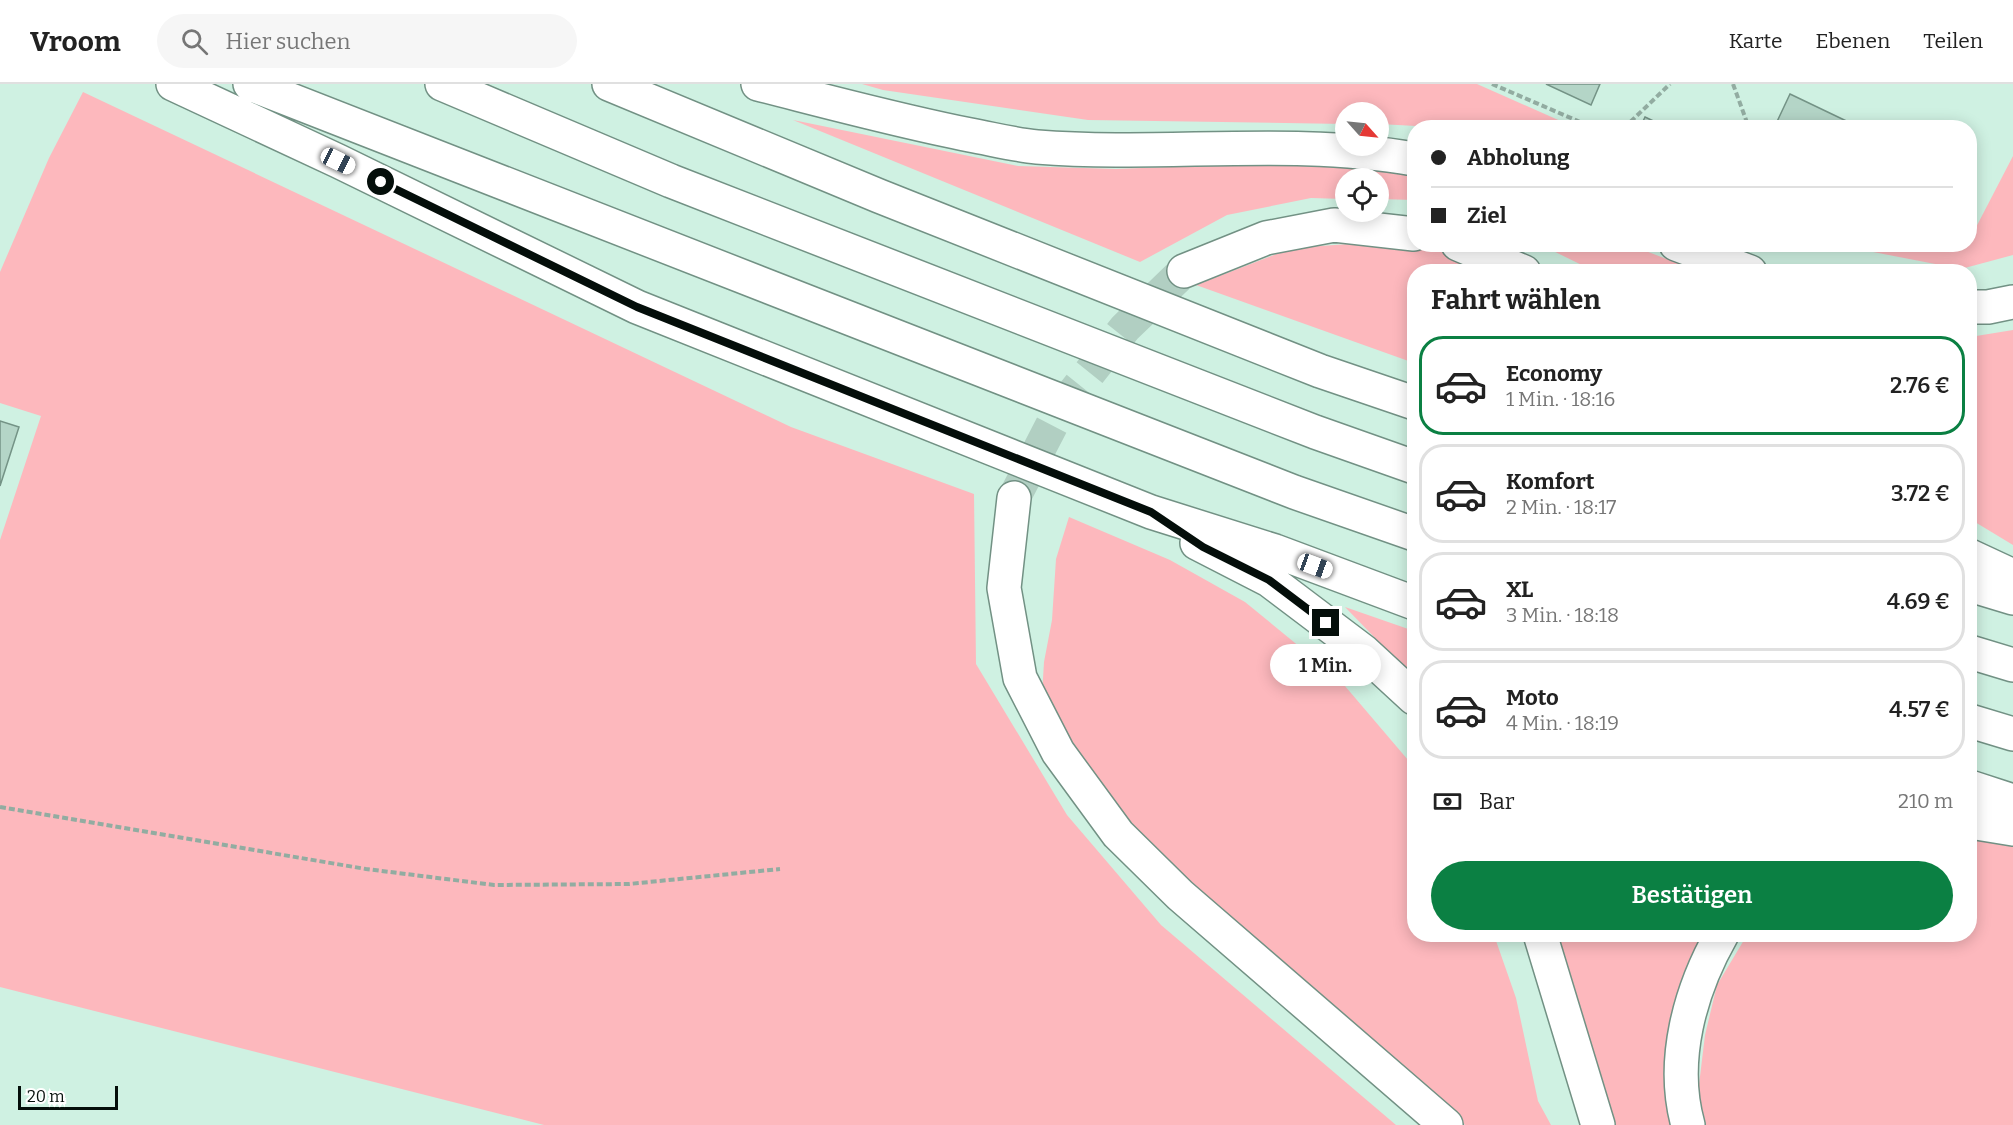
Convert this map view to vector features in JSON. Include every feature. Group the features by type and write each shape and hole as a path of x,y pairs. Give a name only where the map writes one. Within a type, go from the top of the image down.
{"highway":[{"path":"173,84 338,161 637,307 1151,512 1275,551 1407,600"},
{"path":"250,84 1294,492 1407,532"},
{"path":"442,84 671,181 1315,432 1407,465"},
{"path":"609,84 879,196 1320,371 1407,401"},
{"path":"758,84 906,122 1035,147 1136,152 1287,148 1407,158"},
{"path":"1184,271 1266,238 1334,225 1407,233"},
{"path":"1477,252 1505,264"},
{"path":"1697,252 1728,264"},
{"path":"1977,307 2013,302"},
{"path":"1014,498 1004,588 1020,678 1058,752 1118,834 1180,895 1446,1125"},
{"path":"1151,512 1203,547 1269,580 1363,651 1407,692"},
{"path":"1977,559 2013,576"},
{"path":"1977,587 2013,598"},
{"path":"1977,654 2013,665"},
{"path":"1977,723 2013,734"},
{"path":"1977,789 2013,801"},
{"path":"1977,823 2013,829"},
{"path":"1542,942 1598,1125"},
{"path":"1688,1125 1684,1109 1682,1057 1687,1019 1705,964 1717,942"}],"path":[{"path":"1492,84 1575,120"},
{"path":"1632,120 1670,84"},
{"path":"1733,84 1746,120"},
{"path":"0,807 366,869 494,885 629,884 780,869"}],"shaded area":[{"path":"862,84 1477,84 1558,120 1407,120 1407,126 1389,125 1389,102 1335,102 1335,124 1088,120 883,90"},
{"path":"83,92 791,427 974,494 976,664 1067,815 1161,925 1396,1125 544,1125 0,987 0,540 41,416 0,403 0,272 49,158"},
{"path":"793,120 1018,166 1116,169 1247,164 1380,168 1335,168 1335,199 1311,198 1227,215 1140,262"},
{"path":"2013,156 2013,255 1977,265 1935,264 1873,252 1977,252 1977,225"},
{"path":"1389,170 1407,174 1407,200 1389,199"},
{"path":"1391,241 1407,244 1407,252 1443,252 1476,259 1486,264 1407,264 1407,360 1196,285 1292,248"},
{"path":"1555,252 1648,252 1680,264 1580,264"},
{"path":"2013,330 2013,545 1977,523 1977,336"},
{"path":"1069,517 1170,560 1245,602 1339,679 1407,759 1407,942 1496,942 1516,998 1538,1101 1551,1125 1465,1125 1132,833 1042,695 1044,662 1052,620 1056,559"},
{"path":"1345,607 1407,629 1407,671"},
{"path":"1977,838 2013,844 2013,1125 1706,1125 1698,1093 1705,1035 1717,985 1743,942 1977,942"},
{"path":"1551,942 1706,942 1676,1125 1596,1125"}],"building":[{"path":"1546,84 1600,84 1591,105"},
{"path":"1790,94 1844,120 1778,120"},
{"path":"0,421 19,427 0,486"}],"tunnel":[{"path":"1014,498 1059,411 1125,328 1184,271"}],"route":[{"path":"381,182 637,307 1151,512 1203,547 1269,580 1326,623"}]}
